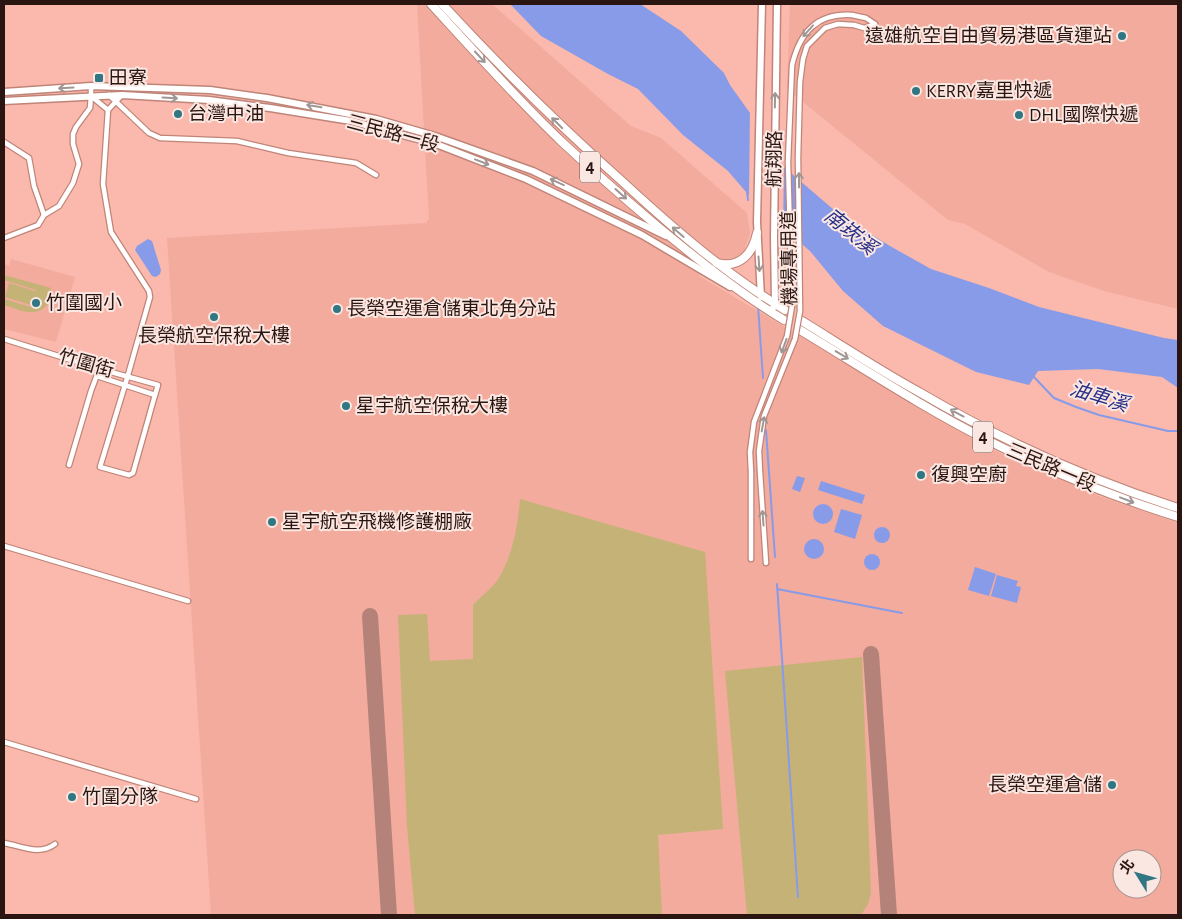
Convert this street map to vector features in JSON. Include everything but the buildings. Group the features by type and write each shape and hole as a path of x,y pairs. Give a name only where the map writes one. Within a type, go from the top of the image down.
{"main road":[{"name":"4","path":"431,4 512,92 562,142 679,244 748,298 784,320"},
{"name":"4","path":"442,4 565,130 641,199 716,263 785,310"},
{"path":"716,263 734,264 742,260 754,244 757,233"},
{"name":"三民路一段","path":"802,321 918,392 996,434 1063,466 1102,482 1178,508"},
{"name":"三民路一段","path":"800,330 929,408 992,442 1055,472 1143,506 1178,517"}],"street":[{"name":"航翔路","path":"761,306 757,222 762,4"},
{"name":"航翔路","path":"776,304 774,236 777,4"},
{"name":"機場專用道","path":"751,559 750,452 754,422 787,336 792,306 788,162 794,58 802,39 816,23 828,17 852,15 866,18 875,24 864,28 838,24 825,28 807,46 803,58 800,82 798,158 800,312 795,339 764,416 759,451 766,564"},
{"name":"三民路一段","path":"4,92 91,86 210,90 267,98 376,119 435,136 532,171 641,223 679,244"},
{"path":"4,238 38,225 44,215 59,206 73,183 79,164 73,144 73,134 90,108 91,86"},
{"path":"109,95 149,133 160,138 237,141 288,153 356,163 376,175"},
{"name":"三民路一段","path":"4,101 122,95 209,100 352,121 436,144 526,179 604,216 665,248 748,298"},
{"path":"97,376 125,385 155,395 133,473 128,475 100,467 125,385 128,376 150,297 149,291 111,232 103,184 108,110 122,95"},
{"path":"90,96 108,110"},
{"path":"4,142 29,158 34,186 44,215"},
{"path":"771,312 776,304"},
{"name":"竹圍街","path":"4,339 158,385 155,395"},
{"path":"69,465 91,391 100,369"},
{"path":"4,546 188,601"},
{"path":"4,742 196,799"},
{"path":"4,843 39,851 47,850 55,844"}],"shaded area":[{"path":"417,4 492,4 631,126 661,138 747,213 750,233 744,252 735,258 720,261 712,255 699,276 988,448 1104,498 1178,523 1178,915 211,915 167,238 426,223 429,219"},
{"path":"790,4 1178,4 1178,309 1104,291 1049,272 965,224 948,220 787,89"},
{"name":"竹圍國小","path":"11,259 75,277 56,342 4,329 4,264 9,266"},
{"path":"4,275 51,288 50,293 47,292 49,302 44,308 34,312 23,311 4,305 4,299 31,307 32,302 31,305 5,297 9,283 36,290 4,280"},
{"path":"520,499 705,552 723,829 658,835 662,915 415,915 407,826 398,615 427,614 430,661 473,659 473,605 494,584 505,567 514,539"},
{"path":"862,657 871,893 868,904 861,915 747,915 725,671"}],"water":[{"name":"南崁溪","path":"510,4 640,4 681,31 724,73 784,167 841,216 931,269 1039,307 1178,340 1178,388 1162,377 1098,369 1038,371 1029,385 976,372 883,326 843,291 810,251 759,207 728,171 683,135 638,89 541,36"},
{"path":"148,239 152,241 161,270 160,274 156,277 152,276 135,250 137,246"},
{"path":"797,476 805,478 800,492 792,489"},
{"path":"821,481 865,495 862,504 818,490"},
{"path":"819,504 827,504 833,510 833,518 827,524 819,524 813,518 813,510"},
{"path":"841,509 862,515 855,539 834,532"},
{"path":"879,527 885,527 890,532 888,541 879,543 874,538 874,532"},
{"path":"810,539 818,539 824,545 824,553 818,559 810,559 804,553 804,545"},
{"path":"869,554 875,554 880,559 878,568 869,570 864,565 864,559"},
{"path":"975,567 996,574 989,596 968,590"},
{"path":"997,575 1018,581 1016,586 1021,587 1017,603 991,596"}],"pier":[{"path":"750,107 784,162 783,231 749,198"}],"waterway":[{"path":"747,192 748,200"},
{"path":"758,306 763,378"},
{"name":"油車溪","path":"1033,376 1054,398 1076,407 1099,415 1168,431 1178,431"},
{"path":"766,430 775,557"},
{"path":"777,584 798,897"},
{"path":"777,589 902,613"}],"taxiway":[{"path":"370,616 389,915"},
{"path":"871,654 889,915"}],"place":[{"name":"遠雄航空自由貿易港區貨運站","path":"1122,36"},
{"name":"田寮","path":"99,78"},
{"name":"KERRY嘉里快遞","path":"916,91"},
{"name":"台灣中油","path":"178,114"},
{"name":"DHL國際快遞","path":"1019,115"},
{"name":"竹圍國小","path":"36,303"},
{"name":"長榮空運倉儲東北角分站","path":"337,309"},
{"name":"長榮航空保稅大樓","path":"214,317"},
{"name":"星宇航空保稅大樓","path":"346,406"},
{"name":"復興空廚","path":"921,475"},
{"name":"星宇航空飛機修護棚廠","path":"272,522"},
{"name":"長榮空運倉儲","path":"1112,785"},
{"name":"竹圍分隊","path":"72,797"}]}
